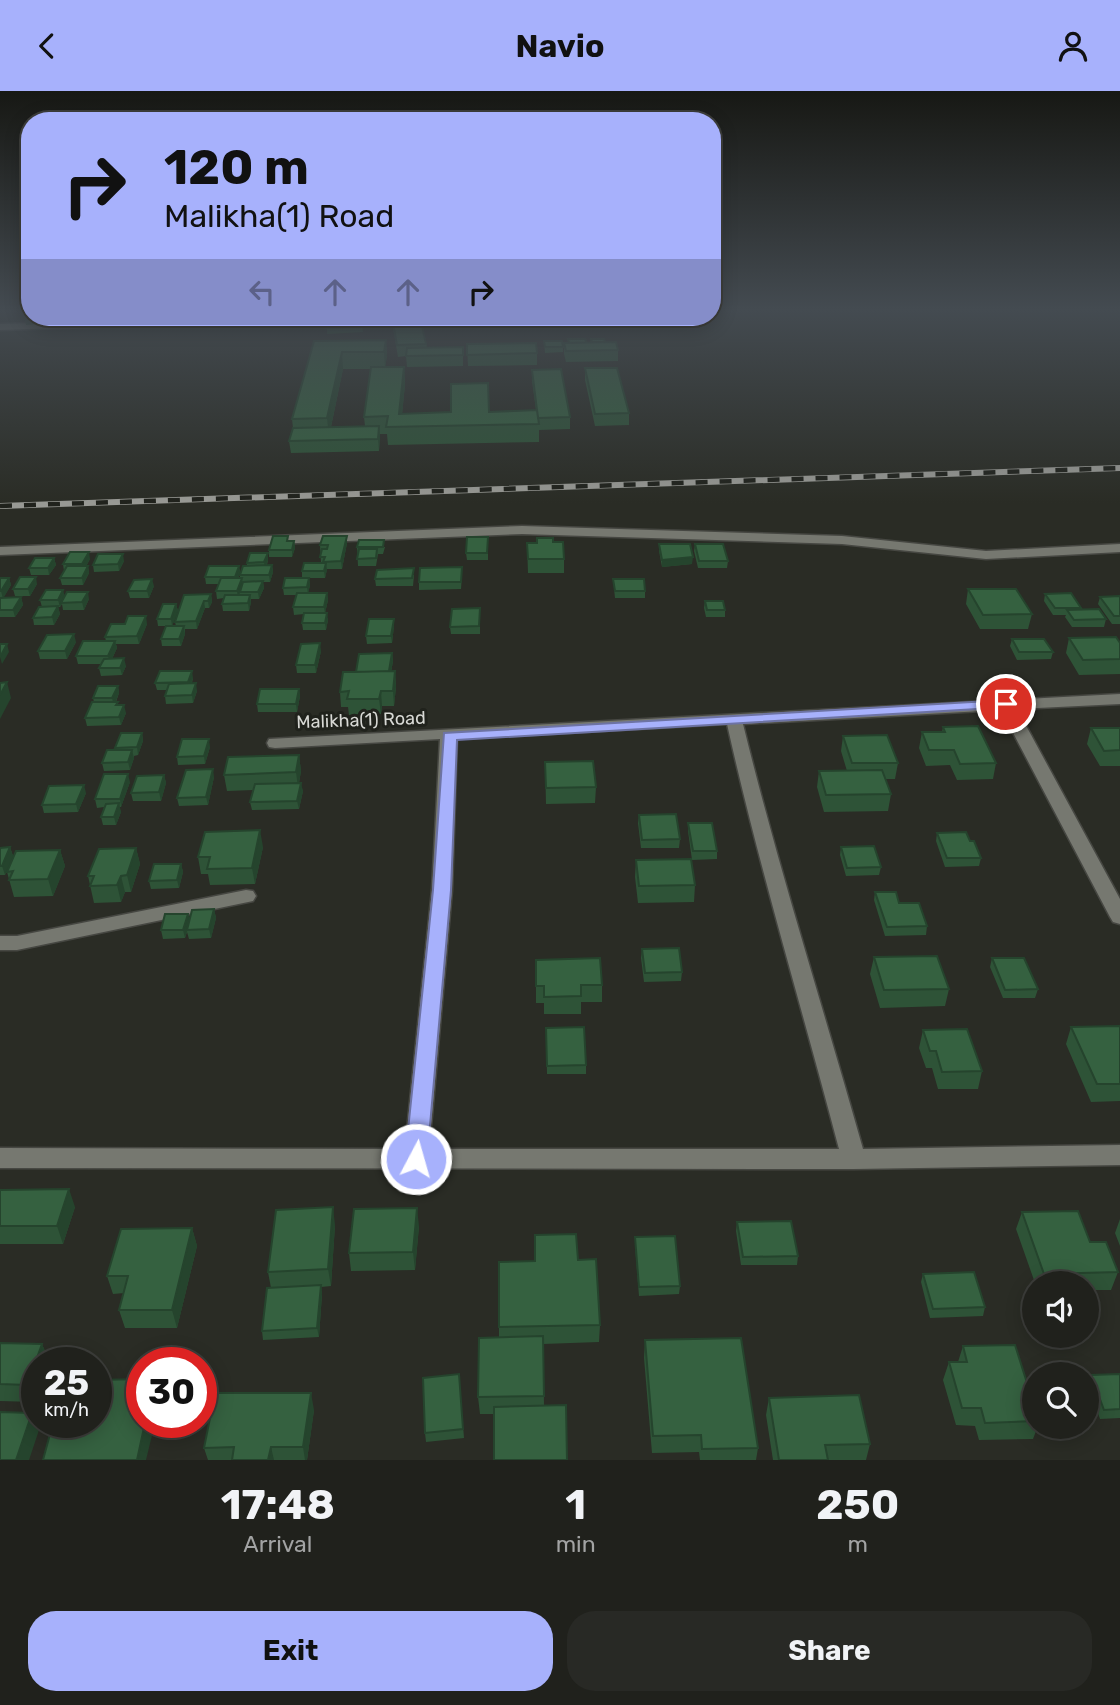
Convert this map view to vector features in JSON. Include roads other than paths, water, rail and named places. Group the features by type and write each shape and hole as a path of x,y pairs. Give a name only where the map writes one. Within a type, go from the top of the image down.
{"street":[{"path":"0,551 522,530 830,539 986,555 1120,548"},
{"name":"Malikha(1) Road","path":"275,743 1120,699"},
{"path":"1006,704 1120,917"},
{"path":"734,720 761,836 792,933 854,1159"},
{"path":"416,1159 442,890 449,736"},
{"path":"0,943 17,943 246,896"},
{"path":"0,1158 854,1159 1120,1154"}],"railway":[{"path":"0,506 1120,468"}]}
